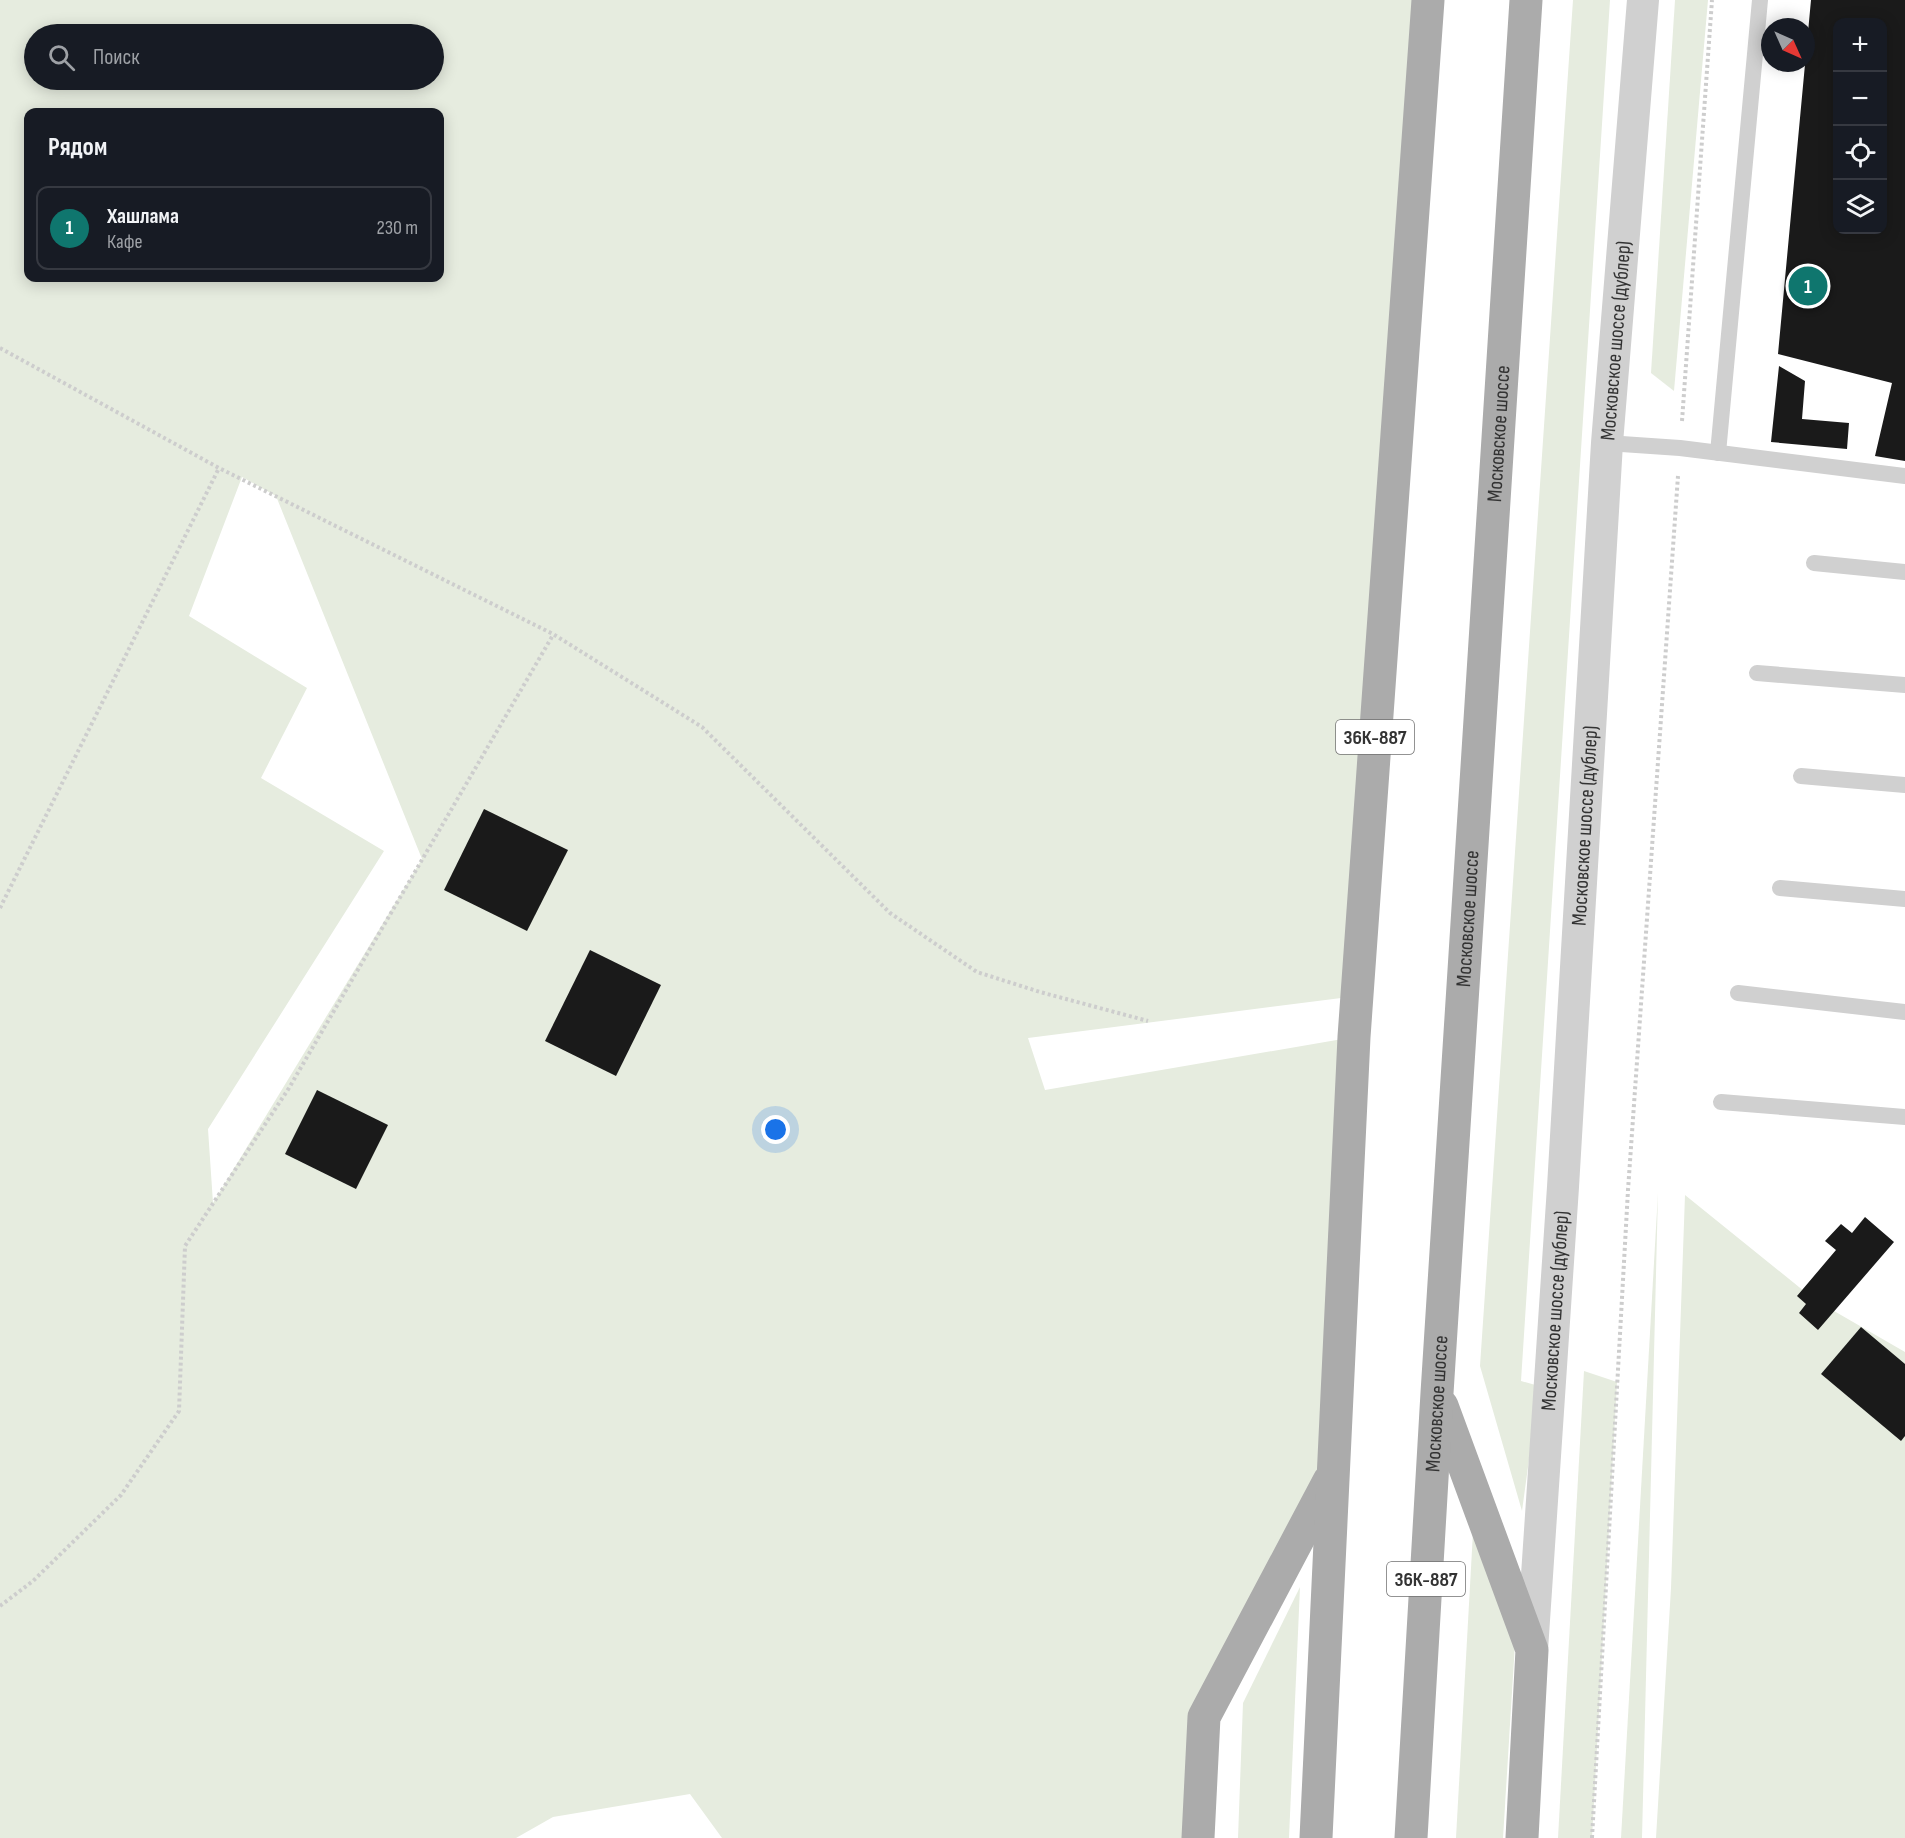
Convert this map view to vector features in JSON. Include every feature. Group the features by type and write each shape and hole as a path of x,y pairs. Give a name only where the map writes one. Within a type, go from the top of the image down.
{"main road":[{"name":"36К-887","path":"1316,1838 1355,1027 1428,0"},
{"name":"Московское шоссе","path":"1411,1838 1437,1393 1528,7"},
{"path":"1437,1393 1532,1650 1522,1838"},
{"path":"1198,1838 1204,1717 1333,1474"}],"street":[{"name":"Московское шоссе (дублер)","path":"1532,1650 1563,1187 1607,442 1643,0"}],"lane":[{"path":"1718,453 1760,0"},
{"path":"1607,442 1680,448 1905,476"},
{"path":"1814,563 1905,572"},
{"path":"1757,672 1905,685"},
{"path":"1801,776 1905,785"},
{"path":"1780,888 1905,899"},
{"path":"1738,993 1905,1012"},
{"path":"1721,1102 1905,1117"}],"path":[{"path":"1592,1838 1628,1190 1712,0"},
{"path":"0,348 219,468 553,634 702,727 890,913 977,972 1040,992 1148,1021"},
{"path":"0,908 219,468"},
{"path":"0,1606 33,1581 121,1496 179,1411 185,1246 289,1088 553,634"}],"shaded area":[{"path":"0,0 1429,0 1357,996 1028,1038 1045,1090 1354,1037 1333,1474 1204,1717 1198,1838 722,1838 690,1794 553,1817 516,1838 0,1838","holes":["242,477 276,496 422,859 213,1203 208,1129 384,851 261,778 307,688 189,616"]},
{"path":"1573,0 1610,0 1521,1381 1539,1386 1522,1511 1480,1366"},
{"path":"1675,0 1708,0 1674,391 1651,373"},
{"path":"1658,1193 1642,1838 1621,1838"},
{"path":"1685,1195 1815,1300 1905,1352 1905,1838 1656,1838 1671,1588"},
{"path":"1584,1371 1617,1382 1592,1838 1558,1838"},
{"path":"1475,1496 1517,1611 1503,1838 1456,1838"},
{"path":"1300,1587 1289,1838 1238,1838 1243,1703"}],"building":[{"path":"1811,0 1905,0 1905,461 1875,456 1892,383 1778,354 1804,72 1815,72 1815,18 1809,18"},
{"path":"1779,366 1805,381 1802,419 1849,423 1847,449 1771,442"},
{"path":"484,809 568,850 527,931 444,890"},
{"path":"590,950 661,985 616,1076 545,1041"},
{"path":"317,1090 388,1125 356,1189 285,1154"},
{"path":"1865,1217 1894,1242 1818,1330 1799,1313 1806,1304 1797,1296 1836,1250 1825,1241 1841,1224 1852,1233"},
{"path":"1861,1327 1905,1364 1905,1436 1901,1441 1821,1374"}],"place":[{"name":"Хашлама","path":"1808,286"}]}
